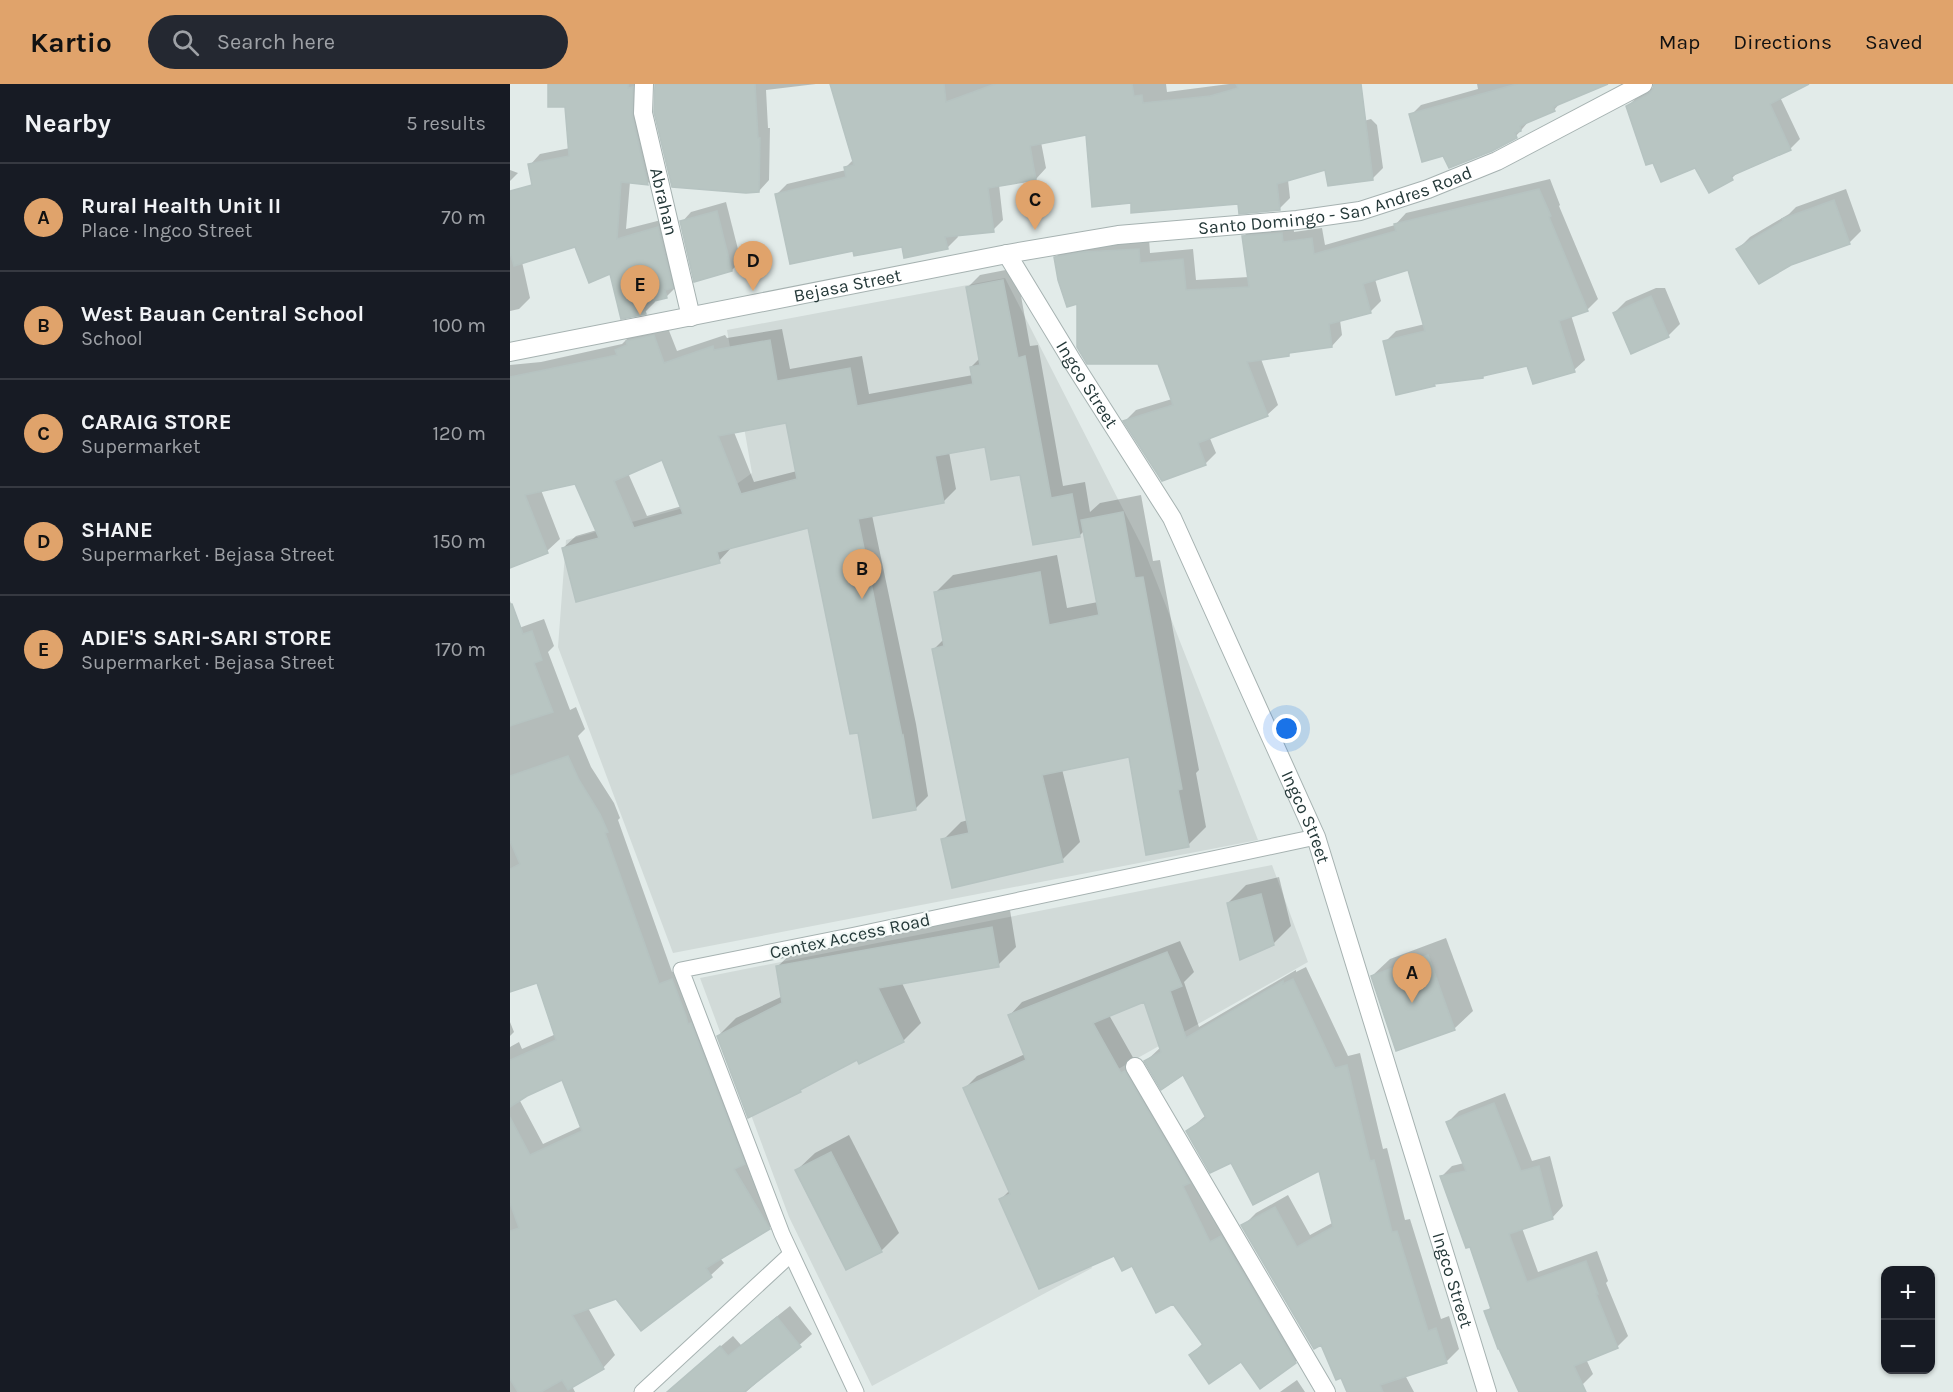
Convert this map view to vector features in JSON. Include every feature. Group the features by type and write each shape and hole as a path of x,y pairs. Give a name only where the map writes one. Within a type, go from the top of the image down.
{"street":[{"name":"Abrahan","path":"644,84 643,113 691,317"},
{"name":"Santo Domingo - San Andres Road","path":"1007,254 1118,235 1297,220 1360,211 1428,189 1497,161 1643,84"},
{"name":"Bejasa Street","path":"510,352 1007,254"},
{"name":"Ingco Street","path":"1007,254 1172,518 1316,837 1487,1392"},
{"path":"1135,1067 1326,1392"}],"lane":[{"name":"Centex Access Road","path":"856,1392 791,1254 681,970 1316,837"},
{"path":"642,1392 791,1254"}],"shaded area":[{"path":"1005,278 1144,550 1258,840 673,953 558,647 566,540 716,499 752,473 727,330"},
{"path":"1272,865 1308,962 1026,1121 1092,1268 872,1386 789,1217 700,978"}],"building":[{"path":"548,84 628,84 628,88 633,87 632,115 648,185 621,182 617,239 658,227 673,288 665,290 667,298 642,304 646,314 621,319 610,274 589,283 575,247 514,266 510,253 510,191 532,185 528,164 569,156 565,107 548,107"},
{"path":"655,84 755,84 758,138 760,138 759,192 672,187 654,112"},
{"path":"830,84 944,84 946,102 995,84 1132,84 1134,96 1142,95 1143,103 1210,96 1238,88 1236,84 1361,84 1373,180 1328,186 1325,170 1277,184 1280,210 1239,214 1238,204 1131,213 1131,203 1092,207 1086,135 1030,146 1036,180 988,188 994,232 945,237 948,249 904,258 902,247 854,256 853,251 790,264 775,194 846,177 844,167 854,165"},
{"path":"1517,84 1608,84 1553,107 1555,111 1520,126 1521,131 1515,133 1517,138 1492,151 1449,168 1443,156 1422,162 1409,114"},
{"path":"1654,84 1809,84 1770,104 1791,150 1731,176 1733,180 1709,193 1695,168 1661,182 1653,163 1646,165 1626,106 1649,94"},
{"path":"1539,189 1588,311 1559,321 1575,372 1533,384 1527,366 1483,376 1483,378 1434,384 1435,386 1396,395 1383,341 1425,331 1408,270 1363,284 1371,313 1329,324 1332,347 1247,362 1268,416 1198,443 1206,465 1162,481 1123,421 1173,405 1158,364 1087,364 1077,347 1077,304 1067,307 1058,280 1054,257 1083,252 1139,249 1140,263 1183,259 1186,290 1249,287 1242,236 1282,233 1283,242 1312,238 1314,254 1396,231 1394,224"},
{"path":"1834,200 1850,244 1791,265 1759,284 1736,249 1783,221 1782,219"},
{"path":"717,211 732,271 694,282 680,221"},
{"path":"1003,280 1018,358 1025,356 1051,498 1072,494 1080,537 1033,545 1020,475 991,480 985,447 935,456 944,503 858,519 903,735 916,810 873,818 858,733 850,734 808,528 717,552 720,563 576,602 562,548 599,538 575,484 525,495 548,553 510,568 510,377 617,355 615,350 627,345 626,341 654,335 664,363 713,346 714,350 770,340 777,381 850,368 857,406 973,384 970,367 980,365 966,287","holes":["786,423 797,479 741,494 718,436","662,460 683,514 634,528 614,481"]},
{"path":"1651,296 1669,337 1631,354 1613,313"},
{"path":"1123,512 1135,578 1143,577 1182,789 1178,790 1189,847 1146,855 1129,757 1042,775 1063,862 952,888 941,839 969,833 932,649 944,646 934,592 1040,572 1049,625 1099,615 1081,520"},
{"path":"510,604 512,604 523,634 532,631 542,660 534,663 553,712 510,726"},
{"path":"568,756 608,832 605,833 659,984 672,979 688,1024 691,1023 745,1164 734,1169 770,1229 706,1268 712,1277 641,1331 616,1299 572,1315 604,1369 568,1390 562,1380 541,1392 518,1392 510,1379 510,1231 519,1228 510,1203 510,1117 530,1155 582,1131 562,1080 527,1096 510,1107 510,1060 556,1040 537,983 510,992 510,869 520,864 510,841 510,776"},
{"path":"1261,894 1274,945 1240,960 1227,903"},
{"path":"992,927 999,967 878,988 904,1042 859,1064 857,1060 800,1090 801,1092 748,1118 717,1036 782,1003 776,966"},
{"path":"1167,952 1182,986 1170,991 1186,1038 1283,981 1283,984 1293,979 1335,1068 1347,1065 1370,1161 1374,1160 1392,1232 1397,1231 1428,1331 1436,1328 1447,1363 1380,1385 1383,1392 1347,1392 1341,1378 1336,1380 1321,1345 1314,1349 1241,1225 1275,1207 1297,1247 1333,1227 1319,1171 1253,1205 1231,1163 1210,1173 1186,1131 1206,1118 1183,1075 1161,1090 1144,1061 1161,1052 1144,1002 1093,1023 1121,1073 1125,1071 1190,1183 1183,1186 1210,1242 1221,1236 1296,1363 1260,1389 1241,1362 1209,1384 1189,1355 1203,1345 1173,1304 1156,1313 1132,1266 1122,1271 1114,1256 1039,1289 999,1199 1010,1194 963,1088 1026,1060 1008,1015"},
{"path":"1428,955 1455,1030 1396,1051 1371,976"},
{"path":"1494,1103 1521,1171 1539,1166 1553,1219 1509,1234 1527,1282 1586,1261 1598,1294 1596,1294 1618,1348 1574,1366 1586,1392 1519,1392 1498,1349 1484,1311 1491,1309 1470,1247 1466,1248 1440,1176 1466,1171 1446,1122"},
{"path":"831,1152 882,1252 846,1270 795,1170"},
{"path":"777,1317 801,1347 744,1392 667,1392 720,1346 728,1356"}],"place":[{"name":"CARAIG STORE","path":"1035,230"},
{"name":"SHANE","path":"753,291"},
{"name":"ADIE'S SARI-SARI STORE","path":"640,315"},
{"name":"West Bauan Central School","path":"862,599"},
{"name":"Rural Health Unit II","path":"1412,1003"}]}
